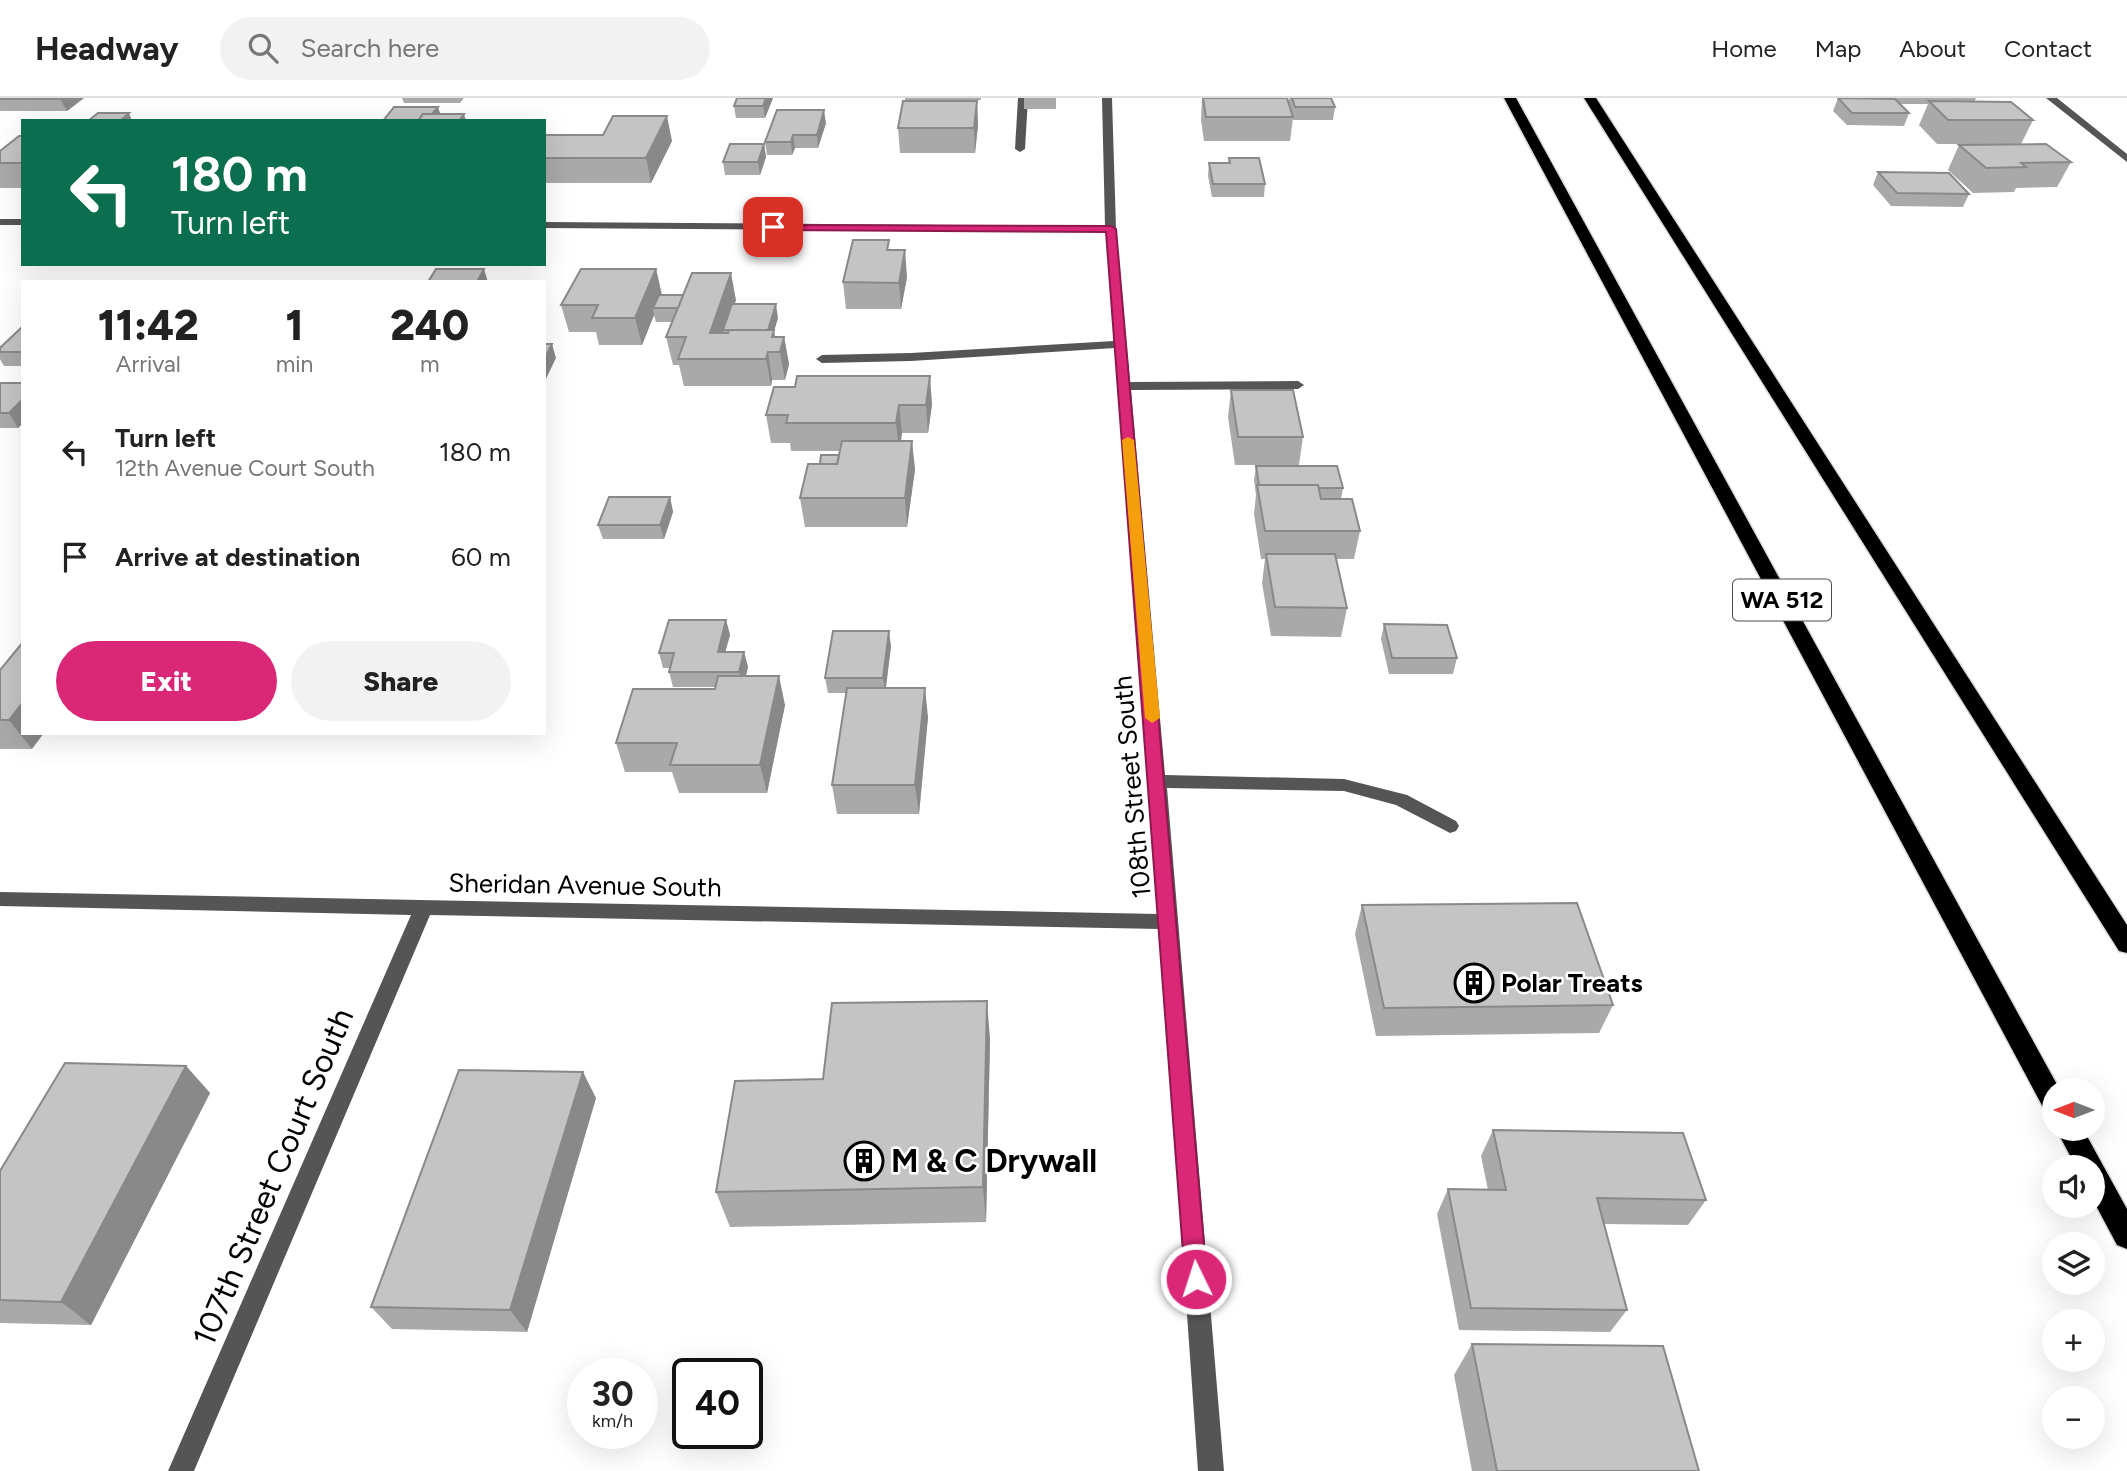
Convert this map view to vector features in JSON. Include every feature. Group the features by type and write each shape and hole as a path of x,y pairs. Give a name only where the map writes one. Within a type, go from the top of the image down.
{"highway":[{"name":"WA 512","path":"1510,98 2042,1081"},
{"path":"1590,98 2127,944"},
{"path":"2105,1196 2127,1236"}],"street":[{"path":"1020,149 1023,98"},
{"name":"108th Street South","path":"1107,98 1111,229 1158,781 1211,1471"},
{"path":"2051,98 2127,159"},
{"path":"0,222 21,222"},
{"path":"546,225 1111,229"},
{"path":"822,359 911,357 1121,344"},
{"path":"1124,386 1298,385"},
{"path":"1158,781 1344,785 1401,800 1450,825"},
{"name":"Sheridan Avenue South","path":"0,899 1169,922"},
{"name":"107th Street Court South","path":"181,1471 423,908"}],"building":[{"path":"0,98 62,98 0,99"},
{"path":"737,98 766,98 763,106 734,106"},
{"path":"1203,98 1287,98 1293,117 1206,117"},
{"path":"1292,98 1331,98 1335,107 1295,107"},
{"path":"1838,98 1895,99 1909,113 1852,113"},
{"path":"903,101 977,101 974,128 898,128"},
{"path":"1929,101 2011,102 2033,120 1948,120"},
{"path":"394,107 438,107 432,114 423,114 419,119 385,119"},
{"path":"777,110 824,110 817,135 793,135 791,142 765,142"},
{"path":"98,113 129,113 122,119 90,119"},
{"path":"423,114 464,114 460,119 419,119"},
{"path":"613,116 667,116 646,158 546,158 546,135 603,135"},
{"path":"21,136 21,163 0,163 0,151"},
{"path":"730,144 764,144 758,162 723,162"},
{"path":"2046,144 2071,162 2021,163 2026,167 1986,168 1959,145"},
{"path":"1229,158 1259,158 1265,184 1213,184 1209,163 1230,163"},
{"path":"1878,172 1949,173 1969,194 1897,193"},
{"path":"853,240 889,240 887,250 905,250 899,283 843,282"},
{"path":"436,269 484,269 478,280 429,280"},
{"path":"581,269 656,269 635,318 592,318 598,305 561,305"},
{"path":"692,273 731,273 710,333 728,333 729,330 774,330 772,337 784,337 780,352 768,352 766,359 678,359 686,337 666,337"},
{"path":"659,295 683,295 678,308 653,308"},
{"path":"732,304 776,304 768,330 723,330"},
{"path":"21,328 21,352 0,352 0,348"},
{"path":"546,344 552,344 546,356"},
{"path":"797,376 930,376 926,405 899,405 896,423 786,423 788,415 766,415 774,387 795,387"},
{"path":"0,383 21,383 21,401 9,413 0,413"},
{"path":"1231,390 1293,390 1303,437 1238,437"},
{"path":"842,441 912,441 905,498 800,498 808,464 837,464"},
{"path":"821,455 839,455 837,464 820,464"},
{"path":"1256,466 1337,466 1343,488 1319,488 1318,485 1259,485"},
{"path":"1257,485 1318,485 1321,499 1352,499 1360,531 1265,531"},
{"path":"609,497 670,497 660,525 598,525"},
{"path":"1266,554 1335,554 1347,608 1275,607"},
{"path":"669,620 726,620 718,652 744,652 739,672 669,672 674,653 659,653"},
{"path":"1384,624 1447,625 1457,658 1392,658"},
{"path":"833,631 889,631 883,678 825,678"},
{"path":"21,644 21,705 9,720 0,720 0,670"},
{"path":"718,676 779,676 760,765 670,765 677,743 616,743 633,689 715,689"},
{"path":"847,688 925,688 915,785 832,785"},
{"name":"Polar Treats","path":"1577,903 1613,1005 1384,1008 1362,905"},
{"name":"M & C Drywall","path":"987,1001 983,1187 716,1192 735,1081 823,1079 832,1003"},
{"path":"65,1063 186,1066 61,1302 0,1300 0,1171"},
{"path":"459,1070 583,1072 510,1310 371,1307"},
{"path":"1493,1130 1683,1133 1706,1200 1597,1198 1627,1310 1471,1308 1448,1189 1506,1190"},
{"path":"1472,1344 1663,1346 1699,1471 1497,1471"}],"slow traffic":[{"path":"1128,440 1152,718"}],"place":[{"name":"Polar Treats","path":"1474,983"},
{"name":"M & C Drywall","path":"864,1161"}],"route":[{"path":"773,227 1111,229 1158,781 1196,1279"}]}
